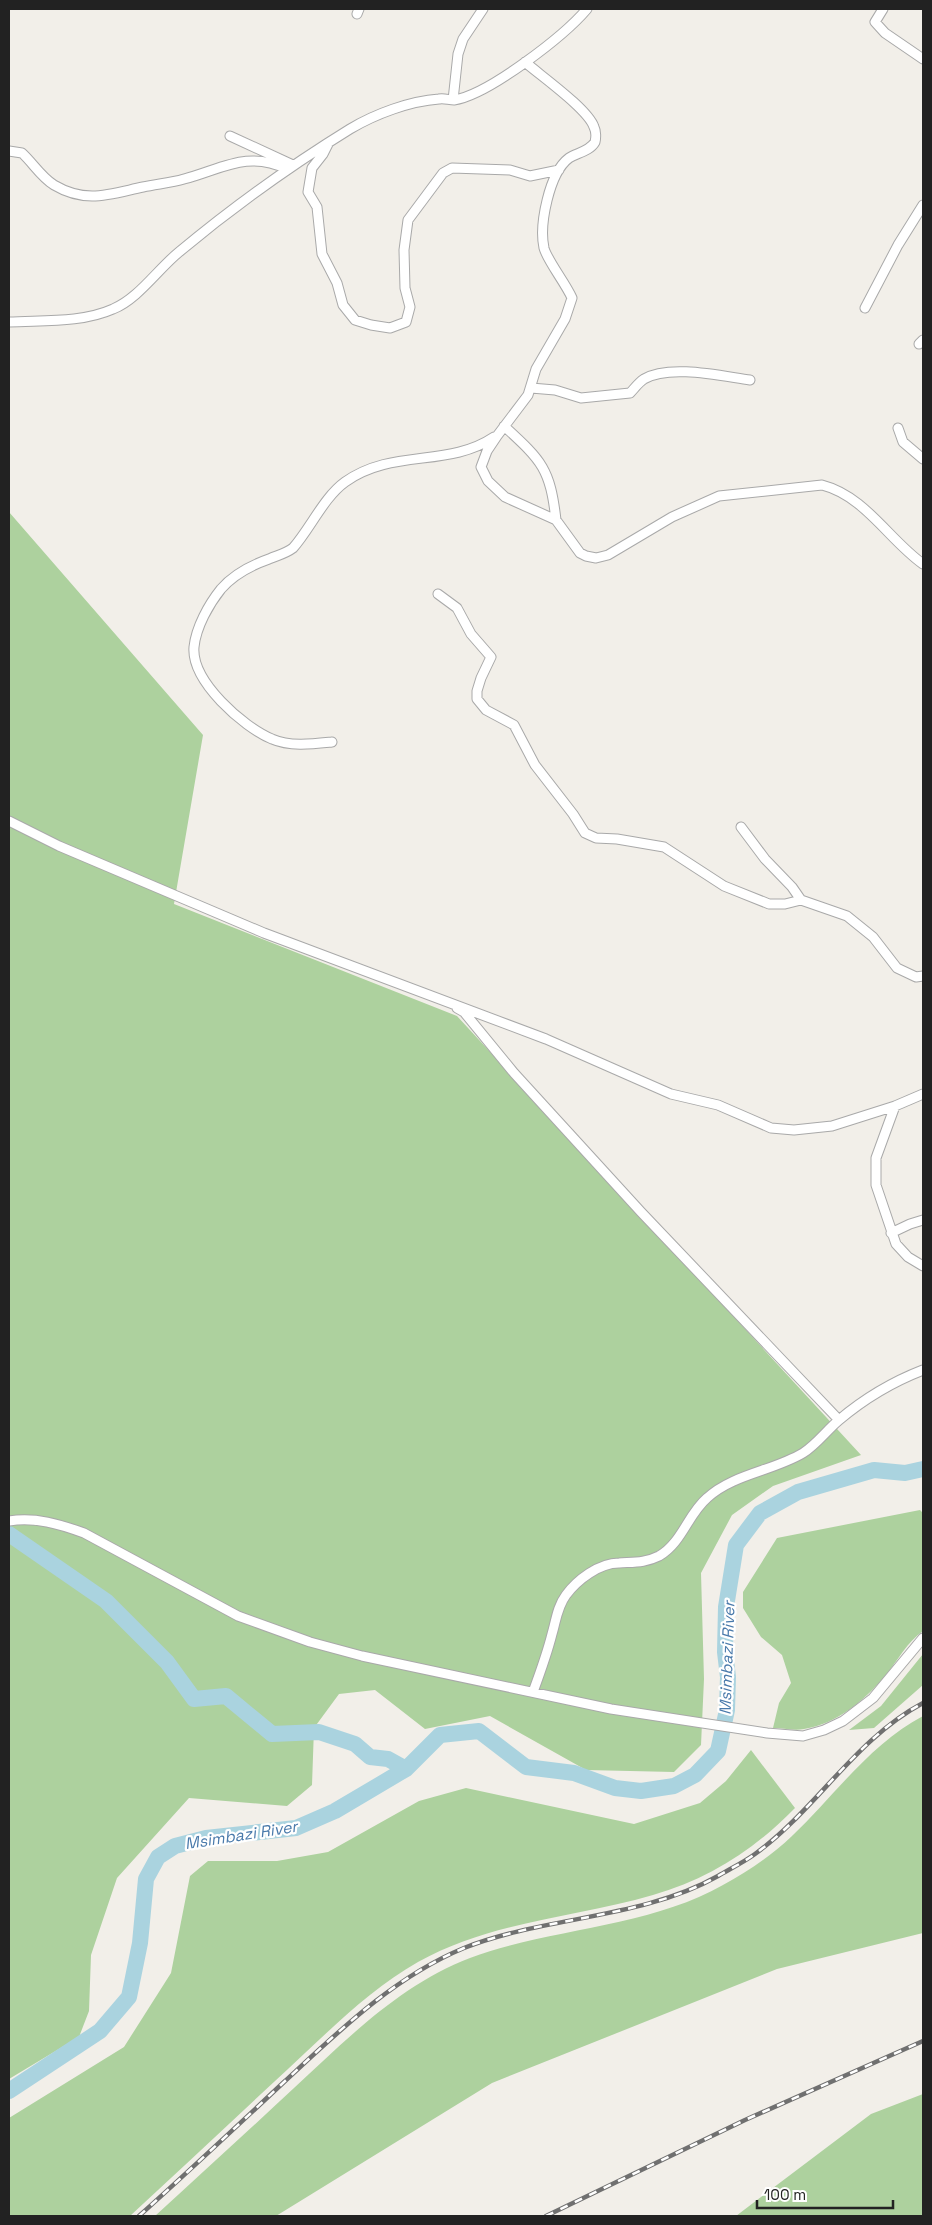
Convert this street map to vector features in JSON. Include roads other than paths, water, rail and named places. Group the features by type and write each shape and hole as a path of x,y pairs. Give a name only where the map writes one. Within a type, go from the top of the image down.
{"street":[{"path":"453,100 458,54 463,39 483,9"},
{"path":"9,322 67,319 95,315 114,309 134,296 179,252 290,167 353,128 395,108 439,98 453,100 479,90 524,62 565,30 587,9"},
{"path":"883,9 875,22 885,33 923,59"},
{"path":"524,62 583,110 594,127 594,143 569,158 559,170 548,191 544,248 572,298 565,319 536,369 531,388 522,405 497,436 481,467 484,474 505,497 556,520"},
{"path":"230,136 290,167"},
{"path":"328,144 312,168 308,192 317,207 317,224 321,234 323,259 337,283 343,305 352,317 371,325 390,328 406,322 410,312 405,288 404,250 408,220 442,173 452,168 510,170 530,176 559,170"},
{"path":"9,151 22,152 47,180 55,186 65,191 89,197 108,196 183,180 236,162 267,162 290,167"},
{"path":"865,308 891,258 923,205"},
{"path":"531,388 555,390 581,398 630,394 641,381 661,374 698,373 750,380"},
{"path":"504,426 527,447 548,474 556,520 580,552 586,556 596,558 608,555 685,510 719,496 822,485 831,487 851,499 923,564"},
{"path":"898,428 903,442 923,458"},
{"path":"332,742 292,744 272,740 237,716 215,695 198,667 194,647 197,634 211,602 229,580 255,564 280,556 293,548 342,483 360,472 390,461 432,457 464,451 480,446 497,436"},
{"path":"438,594 458,608 471,634 491,657 482,673 477,691 477,699 481,706 514,725 535,765 574,814 585,833 596,838 617,839 664,847 724,886 769,904 785,904 800,900 847,916 873,937 897,968 916,977 923,976"},
{"path":"9,821 59,846 264,933 420,990 454,1006 546,1039 671,1094 718,1105 771,1128 794,1130 832,1126 895,1106 923,1094"},
{"path":"741,826 765,859 792,886 800,900"},
{"path":"454,1006 464,1012 514,1073 721,1298 839,1420"},
{"path":"895,1106 876,1158 874,1172 876,1186 891,1233 901,1250 923,1266"},
{"path":"891,1233 923,1220"},
{"path":"533,1692 553,1633 557,1610 566,1596 579,1582 604,1565 618,1562 645,1562 661,1554 674,1544 697,1508 708,1497 725,1485 804,1452 839,1420 876,1392 902,1378 923,1370"},
{"path":"10,1521 40,1520 60,1524 84,1534 238,1616 310,1642 362,1656 611,1709 703,1724 804,1736 824,1730 843,1721 873,1698 923,1638"}],"waterway":[{"name":"Msimbazi River","path":"9,2091 100,2031 129,1997 140,1943 146,1879 158,1857 175,1846 206,1838 296,1828 335,1811 406,1769 440,1735 479,1731 526,1767 574,1773 615,1788 641,1791 674,1786 695,1775 718,1751 727,1710 726,1607 736,1545 760,1513 798,1492 874,1470 905,1473 923,1469"},
{"path":"9,1534 106,1601 167,1662 194,1699 226,1696 272,1734 319,1732 355,1744 370,1757 388,1759 406,1769"}],"railway":[{"path":"139,2216 347,2025 368,2007 414,1974 464,1948 495,1937 658,1901 689,1890 718,1876 751,1857 777,1836 856,1755 899,1718 923,1703"},
{"path":"546,2216 745,2120 923,2041"}]}
